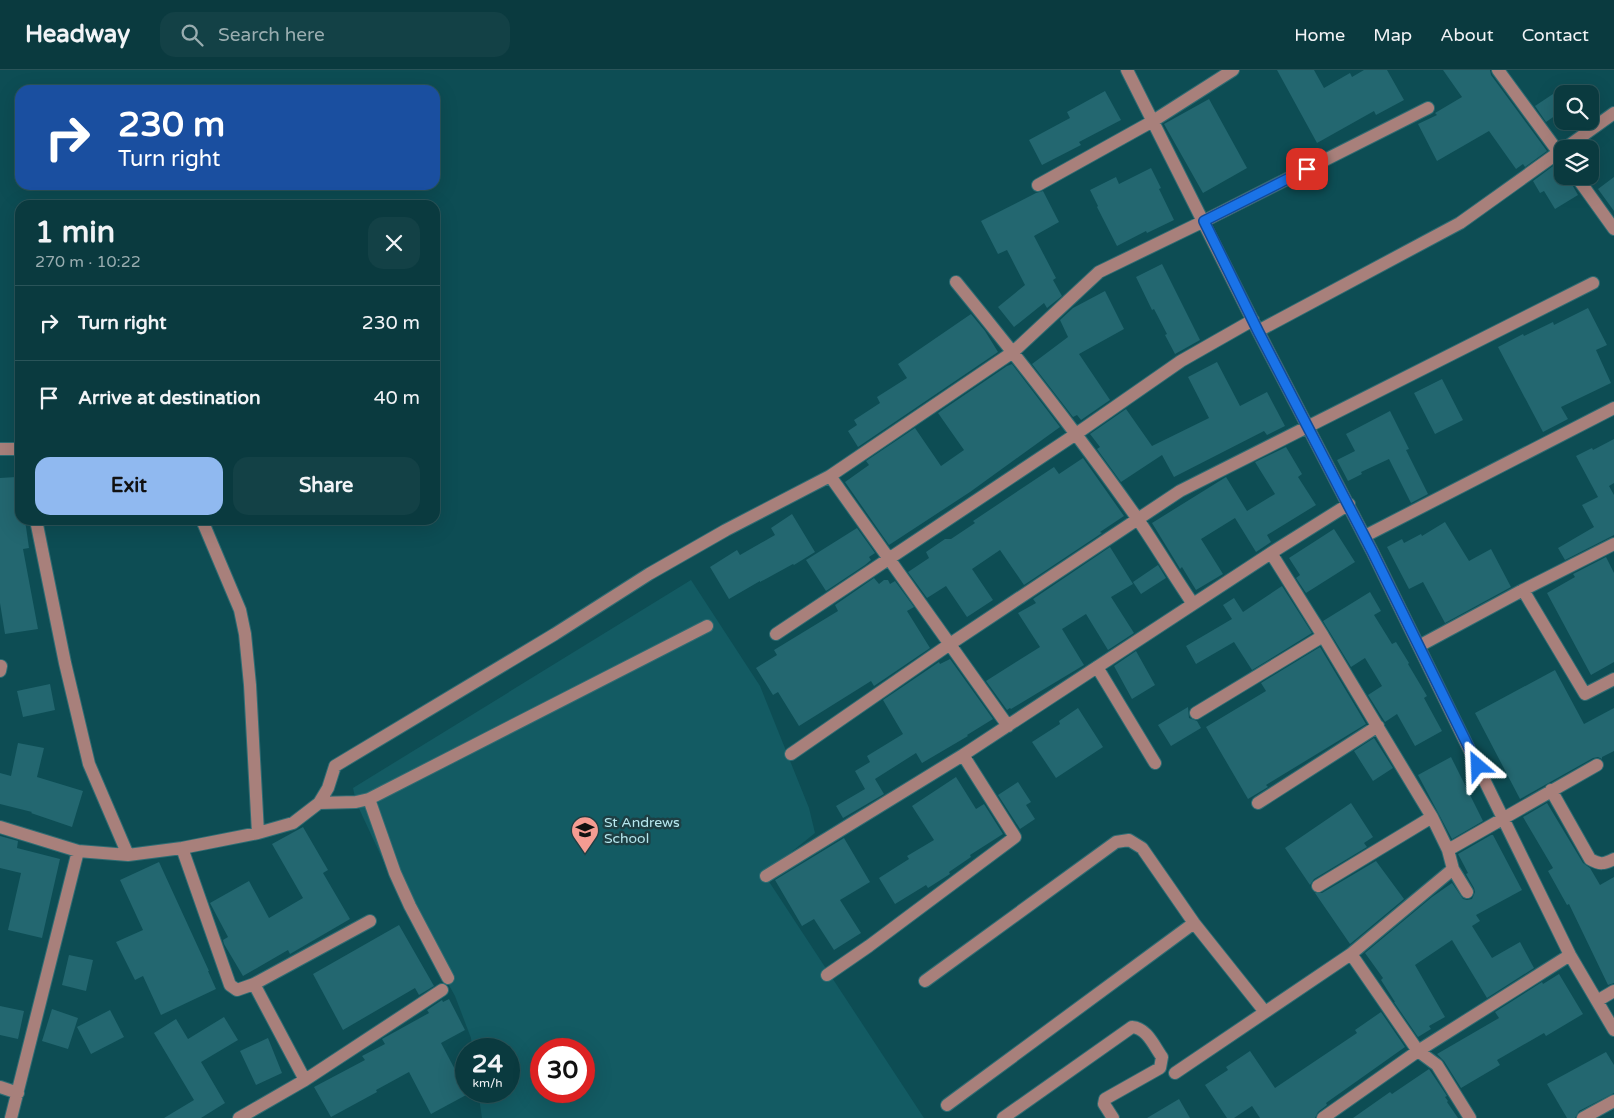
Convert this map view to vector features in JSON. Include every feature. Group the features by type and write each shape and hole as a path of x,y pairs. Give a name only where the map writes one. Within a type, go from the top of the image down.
{"street":[{"path":"1127,70 1256,326 1349,504 1570,955 1614,1030"},
{"path":"1038,185 1154,121 1233,70"},
{"path":"1498,70 1554,142"},
{"path":"0,827 78,851 128,854 182,848 258,833 293,823 319,803 328,788 335,766 546,639 649,574 726,530 830,476 1013,352 1099,272 1428,108"},
{"path":"1578,140 1614,113"},
{"path":"776,634 1076,434 1181,361 1256,326 1460,222 1554,157"},
{"path":"1582,185 1614,229"},
{"path":"956,282 1076,434 1137,519 1193,604"},
{"path":"791,754 950,644 1180,491 1594,283"},
{"path":"1365,536 1614,408"},
{"path":"0,449 15,449"},
{"path":"830,476 1008,726"},
{"path":"766,876 1008,726 1349,504"},
{"path":"37,525 65,663 89,764 128,854"},
{"path":"204,525 240,610 245,634 250,685 258,833"},
{"path":"1419,646 1614,544"},
{"path":"1271,553 1432,817 1448,850 1453,869 1468,892"},
{"path":"1523,590 1585,694 1614,678"},
{"path":"319,803 356,802 369,799 707,626"},
{"path":"1196,713 1323,636"},
{"path":"1097,667 1155,763"},
{"path":"1258,803 1378,726"},
{"path":"827,975 1015,837 962,755"},
{"path":"1448,850 1597,765"},
{"path":"1551,790 1590,859 1599,864 1605,864 1614,859"},
{"path":"369,799 395,873 448,978"},
{"path":"1318,886 1432,817"},
{"path":"925,981 1116,842 1128,840 1142,848 1194,923 1265,1012"},
{"path":"182,848 230,985 237,990 254,984 370,920"},
{"path":"11,1118 78,851"},
{"path":"1175,1073 1351,954 1453,869"},
{"path":"947,1105 1194,923"},
{"path":"1351,954 1418,1050 1437,1065 1470,1118"},
{"path":"1323,1118 1418,1050 1570,955"},
{"path":"254,984 305,1080"},
{"path":"239,1118 305,1080 442,990"},
{"path":"1597,1000 1614,991"},
{"path":"1003,1118 1132,1027 1138,1027 1143,1030 1162,1057 1162,1062 1160,1068 1105,1099 1104,1104 1113,1118"},
{"path":"0,1087 18,1093"},
{"path":"1583,1118 1614,1100"}],"shaded area":[{"name":"St Andrews School","path":"691,580 760,686 809,808 815,833 764,874 924,1118 482,1118 480,1103 520,1103 520,1038 471,1038 455,996 401,899 356,802 353,788"}],"building":[{"path":"1277,70 1314,70 1324,88 1350,73 1352,77 1364,70 1387,70 1404,100 1376,115 1374,111 1317,143"},
{"path":"1443,70 1490,70 1491,75 1547,151 1525,167 1523,164 1516,169 1489,131 1437,161 1418,124 1437,115 1435,113 1462,97"},
{"path":"1105,91 1121,120 1079,142 1081,145 1042,165 1029,140 1070,118 1067,112"},
{"path":"1554,93 1554,116 1546,122 1535,106"},
{"path":"1209,99 1247,168 1203,193 1164,124"},
{"path":"1554,165 1554,185 1572,185 1578,195 1555,209 1544,191 1540,193 1533,181"},
{"path":"1151,168 1174,220 1147,233 1146,231 1117,246 1090,190 1116,177 1119,184"},
{"path":"1614,177 1614,211 1598,189"},
{"path":"1043,191 1059,222 1034,236 1056,278 1053,280 1062,296 1047,308 1044,303 1014,327 998,307 1025,285 1007,250 998,254 981,221"},
{"path":"1162,264 1200,340 1175,354 1165,335 1167,334 1154,309 1152,310 1136,277"},
{"path":"1105,291 1124,329 1079,354 1110,400 1081,420 1077,415 1073,417 1032,364 1068,337 1060,320 1073,308"},
{"path":"1588,308 1607,345 1596,350 1611,383 1561,407 1568,419 1543,432 1498,347 1553,322 1554,325"},
{"path":"971,314 985,331 998,352 858,447 848,431 857,425 854,420 880,403 877,397 907,378 898,364"},
{"path":"1217,362 1240,406 1267,392 1285,426 1267,435 1264,431 1174,477 1162,455 1121,482 1097,449 1100,447 1090,434 1126,409 1152,446 1209,418 1188,377"},
{"path":"1012,364 1060,427 970,492 889,545 845,482 869,465 866,461 915,428 941,466 964,450 938,413"},
{"path":"1442,379 1463,420 1435,434 1414,393"},
{"path":"1390,411 1409,449 1406,450 1428,494 1411,503 1389,459 1361,472 1362,474 1348,481 1337,460 1355,451 1346,434"},
{"path":"1614,439 1614,483 1609,486 1614,495 1614,535 1565,560 1558,548 1594,527 1582,505 1598,497 1576,456"},
{"path":"1286,447 1302,474 1298,477 1316,505 1267,535 1271,542 1256,552 1235,518 1201,539 1223,574 1196,590 1182,567 1180,569 1152,523 1226,477 1247,511 1275,494 1255,462"},
{"path":"1083,458 1124,516 1024,585 1000,550 972,569 993,600 967,617 946,586 927,598 908,572 929,558 926,552 945,539 951,539 975,523 973,521 1054,467 1059,474"},
{"path":"15,477 15,525 26,525 29,548 23,549 38,629 5,634 0,603 0,478"},
{"path":"792,514 815,552 729,599 710,567 737,550 740,555 775,535 771,528"},
{"path":"1445,522 1469,561 1491,549 1511,587 1445,623 1423,582 1409,589 1387,547 1402,539 1404,543 1421,534 1422,536"},
{"path":"857,528 875,553 869,557 871,560 865,565 826,591 806,560"},
{"path":"1334,529 1355,562 1306,593 1296,578 1300,575 1289,558"},
{"path":"1110,547 1133,584 1111,597 1134,633 1108,650 1086,614 1062,629 1084,665 1007,710 986,681 1040,647 1018,613 1036,603 1033,599"},
{"path":"1606,557 1614,573 1614,662 1591,675 1547,593 1575,577 1573,574"},
{"path":"1158,565 1166,578 1141,594 1133,582"},
{"path":"874,578 879,584 884,580 888,580 890,584 895,581 914,607 907,611 930,648 874,686 871,681 799,726 778,692 773,695 756,668 777,655 774,650 838,611 835,605"},
{"path":"1282,586 1312,633 1252,670 1234,642 1196,664 1186,646 1232,619 1223,605 1234,598 1243,612"},
{"path":"1370,592 1381,611 1374,615 1392,644 1396,642 1409,663 1427,696 1424,698 1442,731 1415,746 1397,714 1385,722 1368,695 1382,686 1365,658 1351,667 1323,621"},
{"path":"1320,647 1366,724 1266,785 1268,787 1248,799 1206,727 1266,691 1261,683"},
{"path":"1136,651 1155,685 1132,699 1114,666"},
{"path":"950,659 993,719 922,763 916,753 875,779 884,794 843,818 836,806 865,789 855,771 870,762 867,756 903,734 883,700 939,662 940,664"},
{"path":"1555,670 1584,724 1614,708 1614,751 1602,757 1602,759 1598,757 1593,758 1520,799 1475,713"},
{"path":"50,684 55,710 23,717 17,691"},
{"path":"1188,707 1189,718 1197,721 1201,728 1171,746 1158,725"},
{"path":"1078,708 1103,747 1056,778 1032,742 1060,724 1059,721"},
{"path":"1374,738 1393,768 1373,781 1354,751"},
{"path":"18,743 44,748 37,777 83,791 72,827 32,812 0,804 0,773 11,776"},
{"path":"1451,757 1483,821 1452,839 1418,775"},
{"path":"956,777 976,809 984,804 1003,834 970,855 971,857 949,872 950,874 928,888 926,885 895,904 879,878 909,859 907,856 934,840 912,806"},
{"path":"1018,782 1031,802 1026,805 1035,819 1020,829 998,795"},
{"path":"1351,803 1373,837 1364,843 1367,847 1314,879 1310,885 1285,848"},
{"path":"1547,803 1583,863 1590,868 1600,885 1614,877 1614,983 1608,985 1569,904 1567,905 1548,871 1553,868 1523,817"},
{"path":"303,827 328,870 323,873 350,919 290,954 288,950 243,976 224,944 223,940 228,937 210,903 249,881 269,918 303,898 272,844"},
{"path":"1493,835 1522,890 1476,915 1480,921 1472,926 1492,958 1520,942 1534,968 1487,998 1452,940 1415,965 1445,1017 1429,1026 1431,1029 1418,1037 1394,1002 1381,980 1383,978 1365,953 1432,897 1452,883 1463,899 1472,899 1475,892 1474,888 1458,854"},
{"path":"0,836 18,841 17,848 60,859 42,938 8,930 21,873 0,868"},
{"path":"844,838 870,882 840,900 861,933 834,950 814,919 802,926 775,880"},
{"path":"1376,861 1404,899 1350,944 1315,893 1322,893"},
{"path":"159,862 216,989 161,1015 143,976 135,980 116,942 143,930 120,880"},
{"path":"399,925 434,986 419,995 415,988 343,1030 313,974"},
{"path":"69,955 93,960 86,991 62,985"},
{"path":"1559,974 1583,1014 1546,1036 1544,1033 1497,1060 1500,1065 1461,1088 1444,1061 1437,1054 1499,1018 1495,1012 1542,982 1543,984"},
{"path":"449,999 465,1030 441,1043 455,1069 455,1101 431,1114 409,1072 331,1117 314,1087 365,1060 362,1056 385,1044 382,1039 429,1013 427,1010 442,1000 443,1002"},
{"path":"0,1006 24,1011 18,1039 0,1035"},
{"path":"52,1009 78,1018 68,1049 42,1041"},
{"path":"110,1010 124,1037 91,1054 77,1027"},
{"path":"1381,1012 1405,1047 1326,1103 1327,1105 1318,1112 1315,1118 1260,1118 1252,1106 1234,1118 1227,1118 1205,1085 1228,1070 1226,1067 1250,1051 1275,1088 1357,1033 1355,1030"},
{"path":"224,1017 238,1040 201,1062 225,1103 201,1118 164,1118 194,1100 154,1033 176,1019 188,1039"},
{"path":"268,1038 282,1073 256,1085 240,1051"},
{"path":"1606,1052 1614,1065 1614,1093 1579,1111 1575,1118 1567,1118 1547,1084"},
{"path":"1429,1069 1447,1096 1445,1097 1447,1102 1458,1118 1353,1118 1390,1092 1392,1094"},
{"path":"1179,1099 1190,1118 1147,1118"}],"place":[{"name":"St Andrews School","path":"585,854"}],"route":[{"path":"1307,169 1204,221 1258,331 1309,426 1372,551 1478,766"}]}
